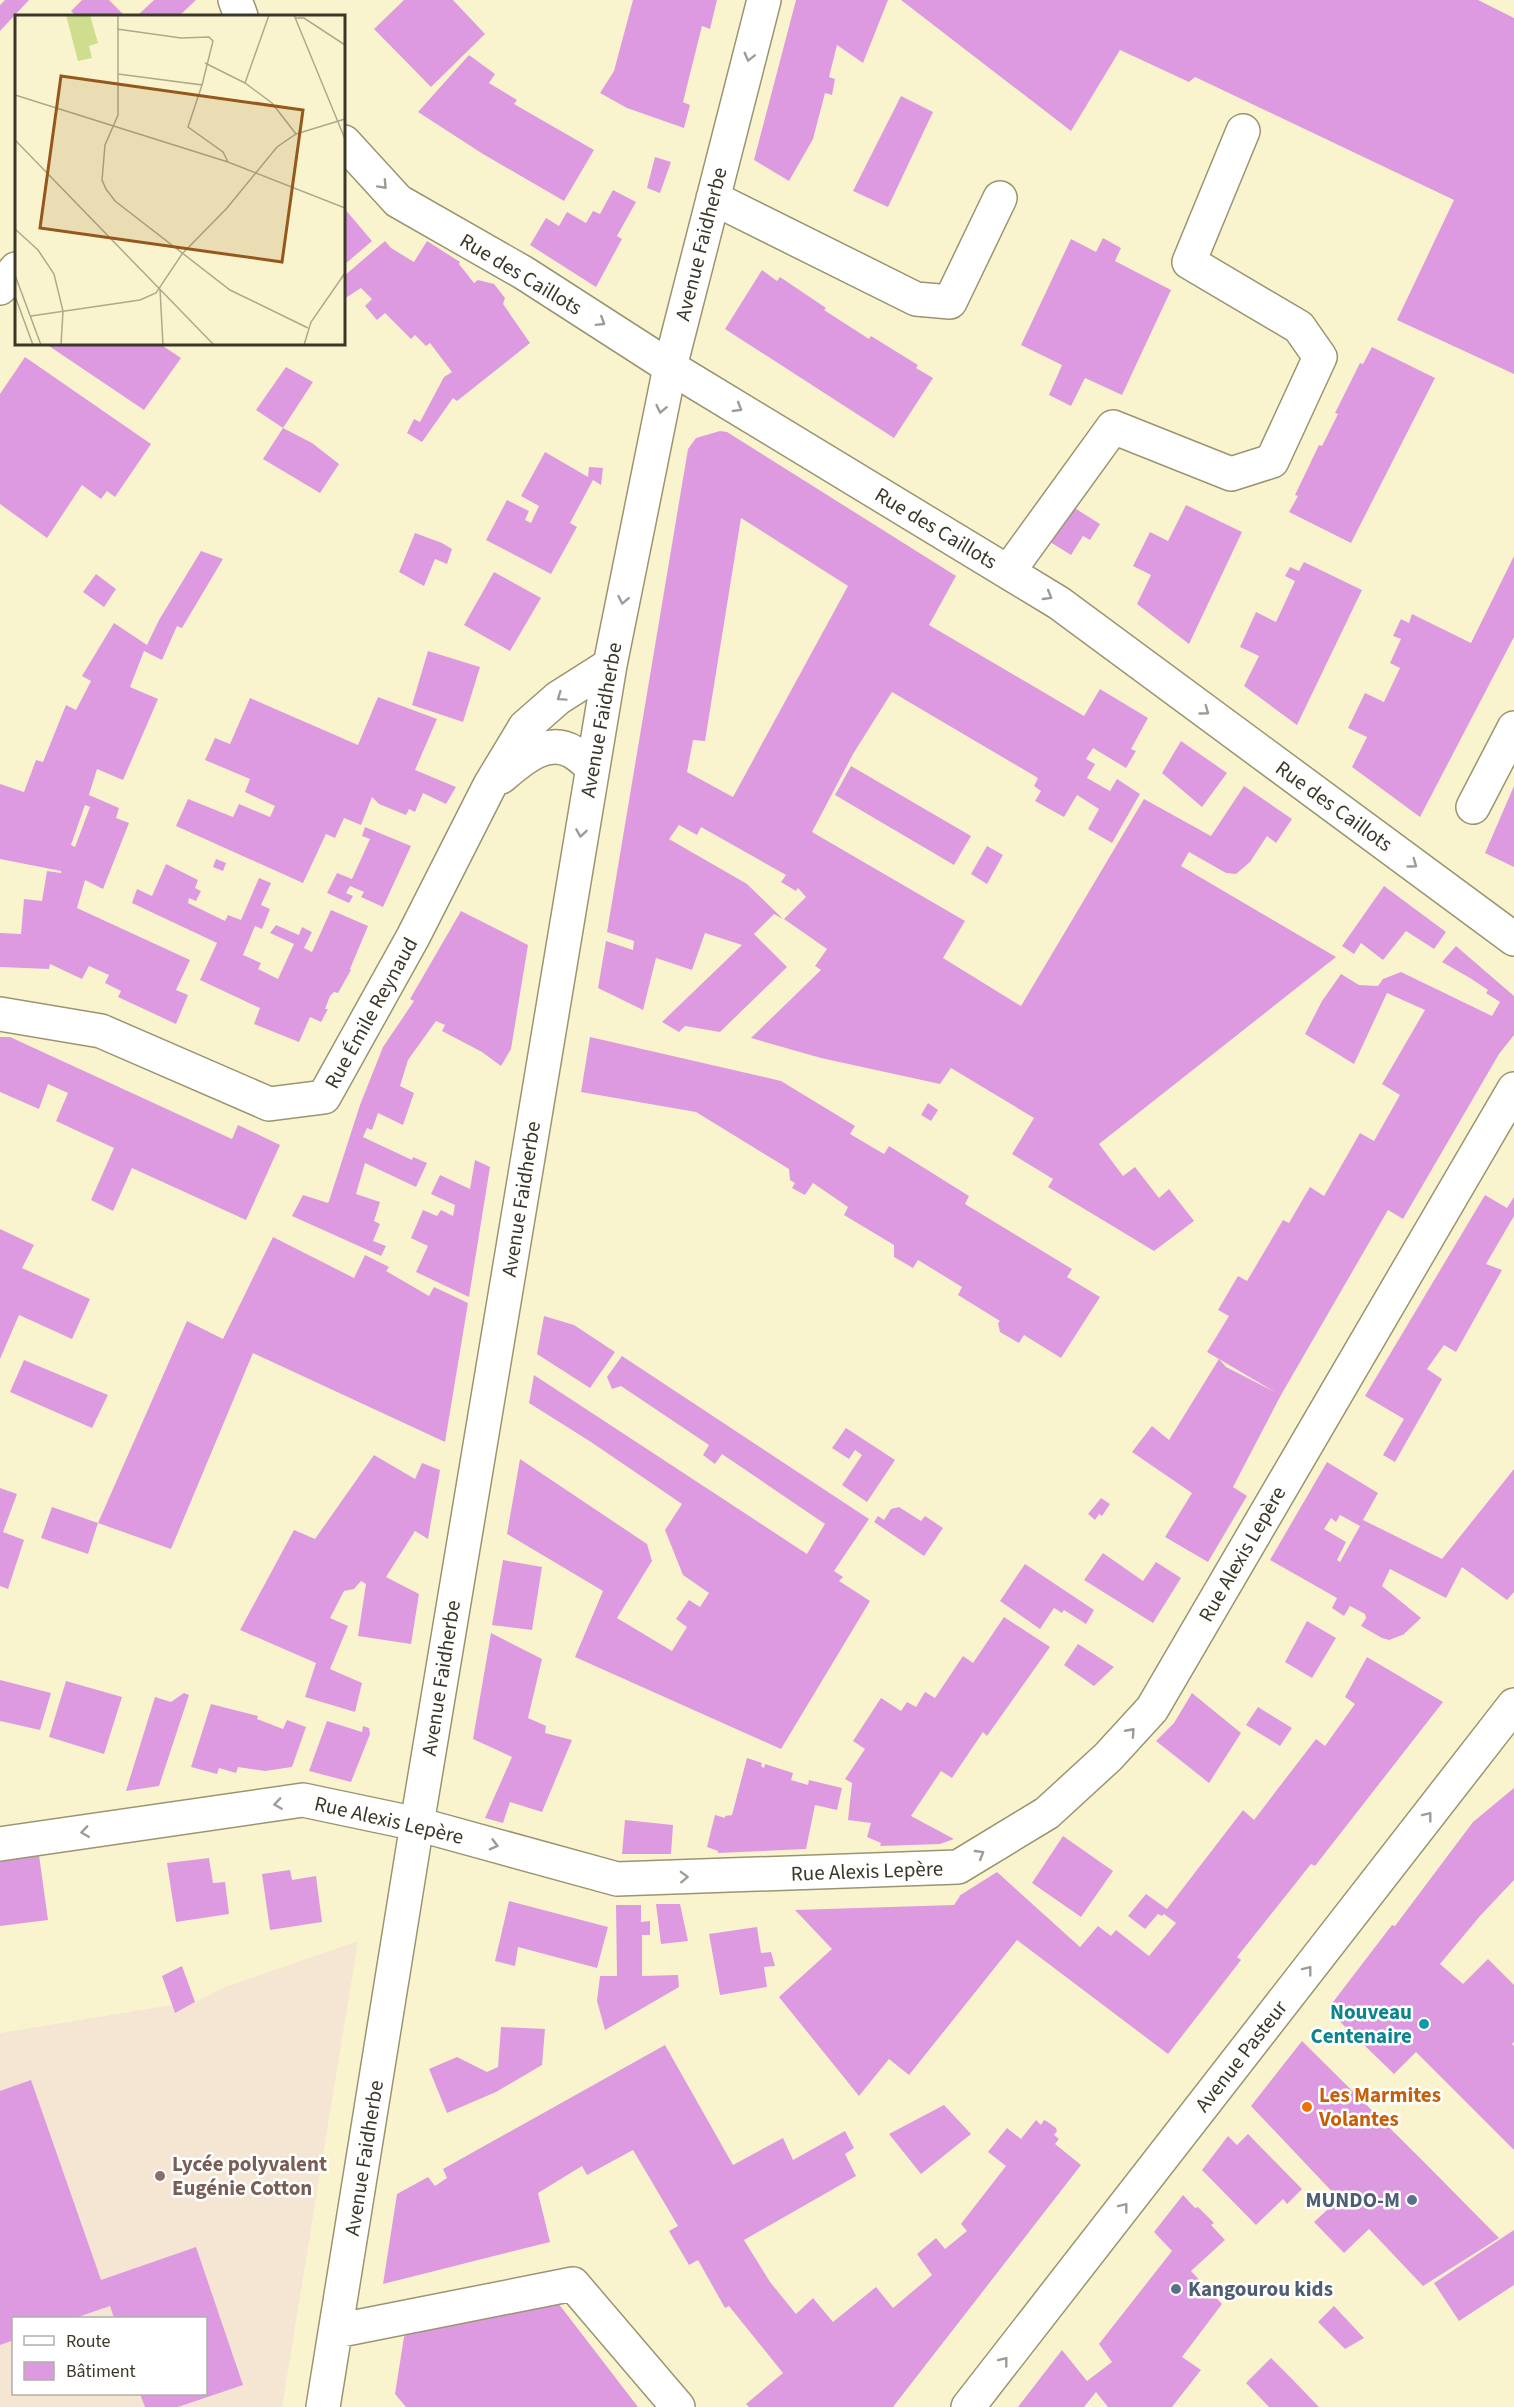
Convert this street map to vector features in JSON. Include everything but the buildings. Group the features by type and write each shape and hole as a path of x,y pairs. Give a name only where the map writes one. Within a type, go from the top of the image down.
{"street":[{"path":"235,0 241,15"},
{"name":"Avenue Faidherbe","path":"323,2407 417,1824 610,665 669,367 764,0"},
{"path":"1008,572 1113,427 1232,474 1272,461 1320,357 1299,327 1189,262 1243,131"},
{"name":"Rue des Caillots","path":"345,143 398,201 524,273 669,367 1059,603 1514,939"},
{"path":"713,198 916,299 950,302 1000,198"},
{"path":"0,288 15,270"},
{"name":"Rue Émile Reynaud","path":"0,1014 101,1031 269,1104 324,1097 413,937 490,785 525,727 558,698 610,665"},
{"path":"1473,807 1514,728"},
{"name":"Rue Émile Reynaud","path":"490,785 528,754 555,746 572,751 592,767"},
{"name":"Rue Alexis Lepère","path":"0,1844 303,1800 417,1824 617,1879 958,1867 1047,1813 1108,1757 1152,1709 1514,1089"},
{"name":"Avenue Pasteur","path":"968,2407 1514,1705"},
{"path":"336,2331 573,2284 678,2407"}],"shaded area":[{"name":"Lycée polyvalent Eugénie Cotton","path":"358,1941 282,2407 0,2407 0,2033 172,2005 175,2012 225,1987"}],"place":[{"name":"Nouveau Centenaire","path":"1424,2024"},
{"name":"Les Marmites Volantes","path":"1307,2107"},
{"name":"Lycée polyvalent Eugénie Cotton","path":"160,2176"},
{"name":"MUNDO-M","path":"1412,2200"},
{"name":"Kangourou kids","path":"1176,2289"}]}
